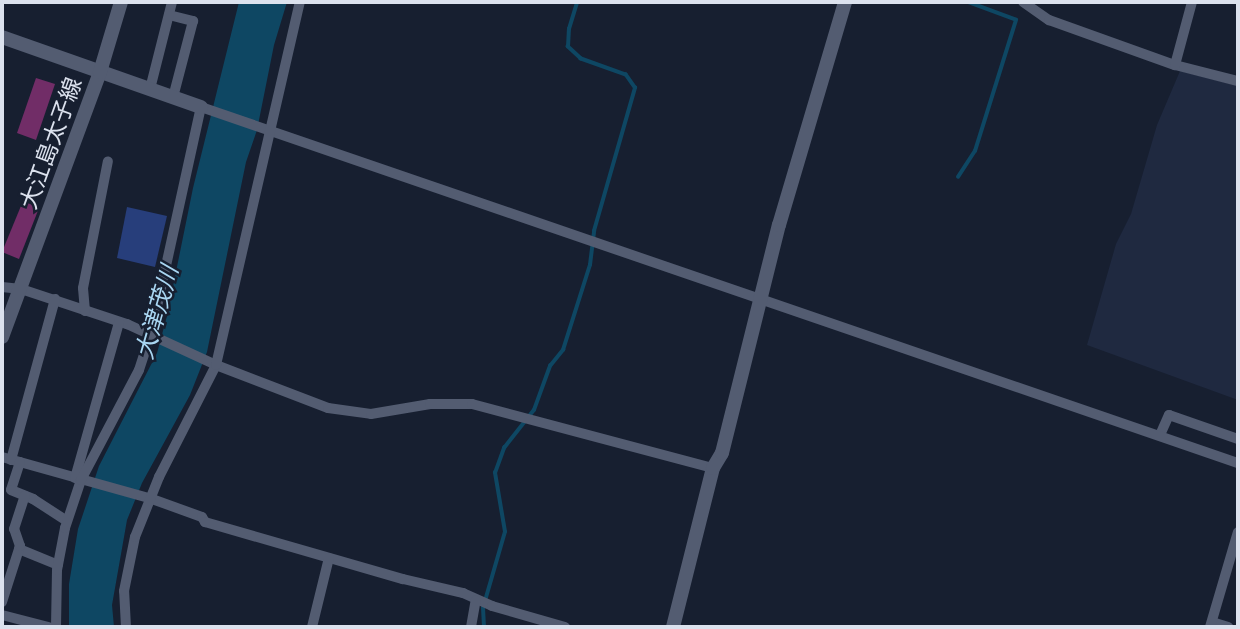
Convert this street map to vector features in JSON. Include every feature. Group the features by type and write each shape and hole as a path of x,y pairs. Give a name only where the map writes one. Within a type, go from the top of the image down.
{"street":[{"name":"大江島太子線","path":"2,337 100,72 121,2"},
{"path":"150,89 172,2"},
{"path":"126,627 124,591 135,537 159,477 216,365 300,2"},
{"path":"673,627 713,468 722,453 790,185 845,2"},
{"path":"1023,2 1049,20 1175,65 1238,81"},
{"path":"1175,65 1192,2"},
{"path":"169,15 193,22 173,97"},
{"path":"2,37 1238,463"},
{"path":"78,479 139,370 151,334 201,107"},
{"path":"85,311 83,288 108,161"},
{"path":"2,286 55,299 119,321 216,365 328,408 371,414 430,404 472,404 713,468"},
{"path":"55,299 11,460 11,490 25,495 68,521"},
{"path":"56,627 58,565 119,321"},
{"path":"1160,435 1169,415 1238,439"},
{"path":"11,460 152,499 202,517 205,522 463,593 492,606 565,627"},
{"path":"2,602 19,549 14,529 25,495"},
{"path":"1228,627 1211,624 1238,532"},
{"path":"19,549 58,565"},
{"path":"313,627 329,558"},
{"path":"471,627 476,600"},
{"path":"2,615 48,627"}],"shaded area":[{"name":"大津茂川","path":"239,2 287,2 274,45 257,130 246,162 207,352 190,395 142,483 127,520 112,605 114,627 69,627 69,584 78,529 99,466 157,353 193,188"},
{"path":"1180,71 1238,86 1238,400 1087,345 1116,244 1131,214 1157,125"},
{"path":"127,207 167,216 155,267 117,258"}],"building":[{"path":"36,78 55,84 36,140 17,133"},
{"path":"23,201 39,208 19,259 2,252"}],"waterway":[{"path":"484,627 483,608 505,532 495,473 504,448 534,410 550,366 563,350 590,265 594,231 635,88 626,75 581,59 568,47 569,29 577,2"},
{"path":"958,177 975,151 1016,20 967,2"}]}
